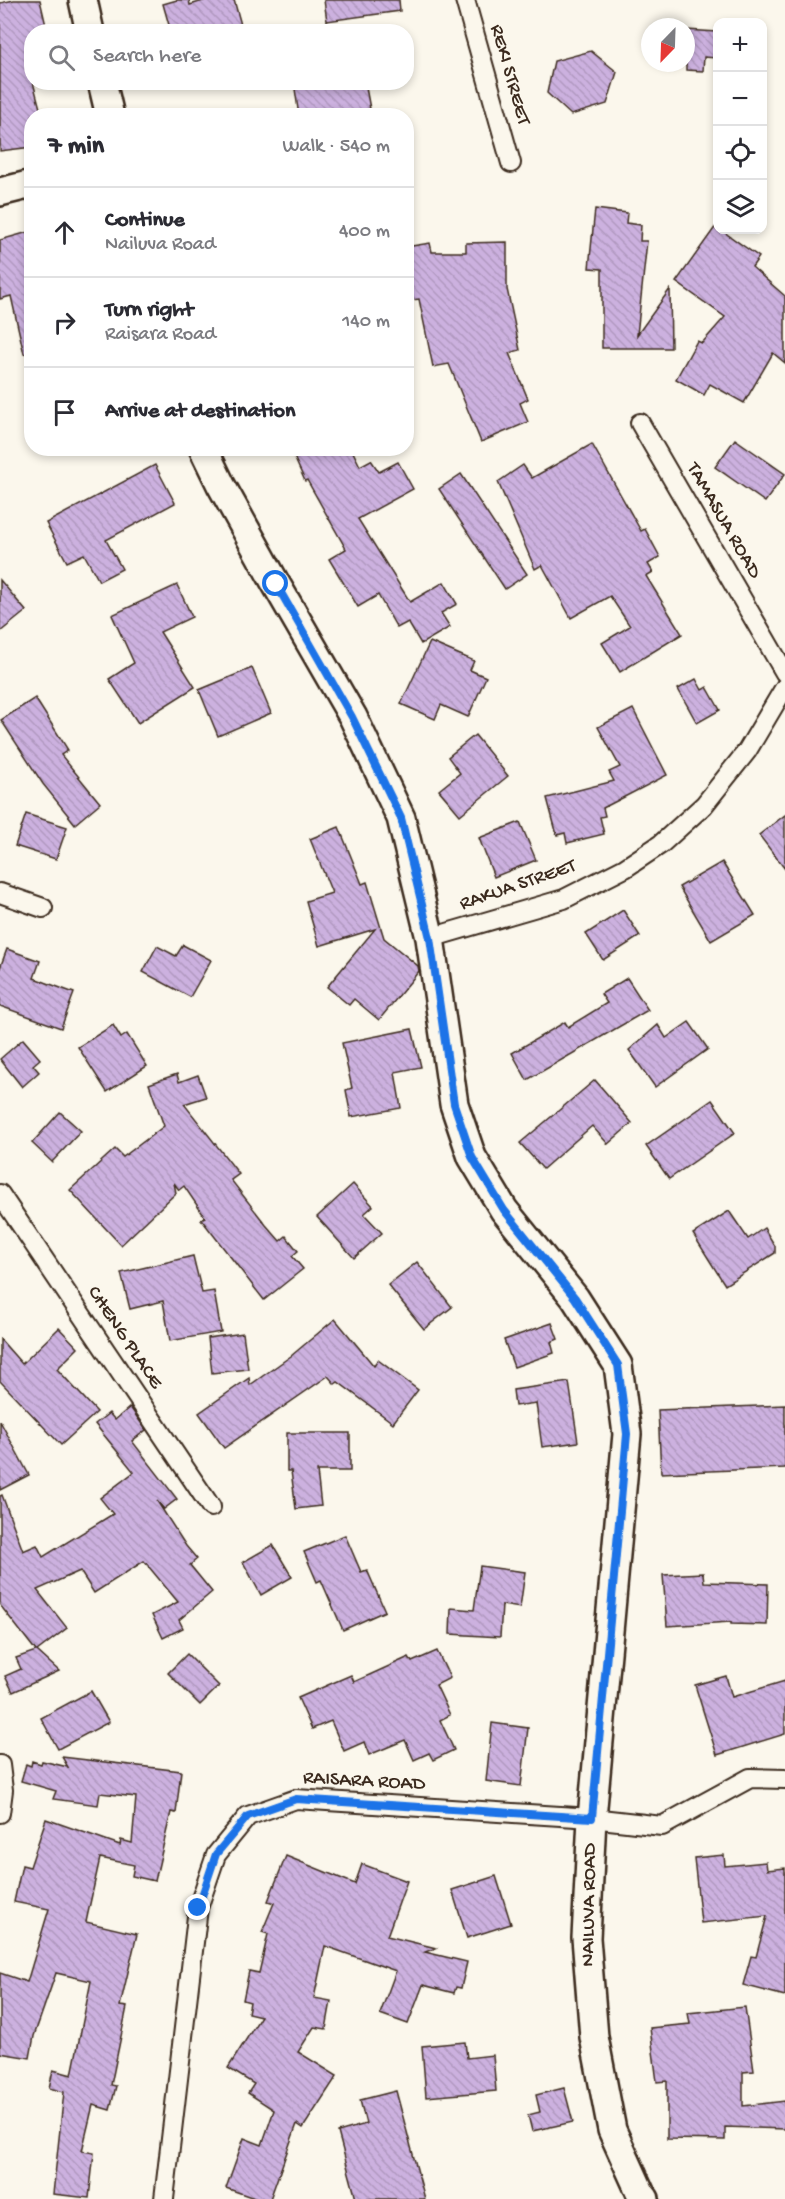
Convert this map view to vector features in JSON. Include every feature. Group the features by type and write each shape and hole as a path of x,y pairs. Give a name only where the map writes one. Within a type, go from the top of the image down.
{"main road":[{"path":"83,0 88,24"},
{"path":"104,90 108,108"},
{"path":"0,192 24,186"},
{"name":"NAILUVA ROAD","path":"207,456 220,485 352,717 401,818 430,938 454,1104 472,1157 504,1210 575,1298 618,1365 627,1434 592,1818 586,1938 594,2037 612,2130 645,2199"}],"street":[{"name":"REKI STREET","path":"465,0 511,163"},
{"name":"TAMASUA ROAD","path":"640,423 785,673"},
{"name":"RAKUA STREET","path":"430,938 564,898 625,868 661,844 704,805 747,752 785,687"},
{"path":"0,893 43,908"},
{"name":"CHENG PLACE","path":"0,1194 211,1507"},
{"path":"0,1765 3,1790 0,1813"},
{"name":"RAISARA ROAD","path":"165,2199 198,1908 216,1854 248,1816 296,1799 592,1818 662,1826 750,1778 785,1779"}],"building":[{"path":"14,0 40,0 46,24 24,24 24,90 35,90 40,108 24,108 24,148 0,151 0,3"},
{"path":"177,0 189,0 190,5 206,0 234,0 241,24 169,24 163,4"},
{"path":"324,0 399,0 400,11 327,21"},
{"path":"695,31 713,32 713,58 704,57 703,71 695,71"},
{"path":"591,51 617,72 607,104 571,115 547,93 554,61"},
{"path":"295,90 366,90 370,108 298,108"},
{"path":"595,209 627,213 626,223 641,225 640,241 647,241 637,335 670,289 671,348 602,348 602,269 589,268"},
{"path":"713,230 713,234 727,234 759,257 752,267 785,296 785,363 773,353 744,403 710,384 704,395 676,379 697,341 702,343 725,317 676,282"},
{"path":"24,233 24,354 11,296 0,299 0,240"},
{"path":"507,242 507,289 520,350 509,353 528,399 520,403 528,422 481,442 449,364 433,367 419,299 414,300 414,246 430,243 432,252 466,252 466,243"},
{"path":"735,439 785,474 765,502 715,467"},
{"path":"592,444 641,531 645,529 660,557 648,564 653,572 646,576 682,634 620,672 602,643 630,626 610,596 571,618 542,565 535,569 498,482 523,465 532,478"},
{"path":"294,456 355,456 360,466 371,460 379,472 398,462 413,489 358,519 410,602 444,582 457,604 441,613 450,627 421,644 408,622 397,628 378,595 358,607 329,559 346,549 307,480 305,481"},
{"path":"155,465 175,503 106,540 122,569 99,581 84,554 67,562 46,523"},
{"path":"461,474 527,574 505,589 439,489"},
{"path":"0,580 26,611 0,632"},
{"path":"177,585 192,617 160,632 195,687 138,723 109,679 134,663 112,615"},
{"path":"430,642 474,661 470,670 486,677 468,717 441,705 435,719 401,704"},
{"path":"252,668 271,713 218,736 199,690"},
{"path":"696,679 702,690 707,687 720,710 697,723 678,689"},
{"path":"35,698 68,750 61,755 100,803 75,824 43,784 1,720"},
{"path":"633,709 667,775 603,808 605,816 600,817 604,834 567,843 565,833 557,835 547,798 614,781 609,772 620,767 598,727"},
{"path":"475,735 508,776 460,815 439,790 460,773 448,757"},
{"path":"26,814 67,827 56,859 15,846"},
{"path":"785,815 785,869 759,835"},
{"path":"520,822 536,860 494,877 479,838"},
{"path":"339,827 362,884 367,882 384,938 418,966 419,971 379,1020 354,999 349,1005 327,987 375,929 319,946 306,901 332,893 310,839"},
{"path":"722,862 755,915 711,941 679,887"},
{"path":"623,910 640,936 603,960 586,934"},
{"path":"183,945 211,960 190,997 143,972 157,946 176,956"},
{"path":"7,949 40,961 34,978 74,993 61,1028 0,1006 0,968"},
{"path":"627,978 648,1010 527,1080 512,1053 565,1022 568,1027 607,1003 601,994"},
{"path":"689,1022 708,1049 655,1087 629,1050 658,1025 666,1038"},
{"path":"113,1025 121,1038 127,1034 147,1066 107,1092 78,1047"},
{"path":"412,1029 421,1067 395,1072 401,1108 351,1117 346,1090 352,1088 342,1043"},
{"path":"23,1039 40,1059 33,1065 39,1072 22,1087 0,1059"},
{"path":"177,1074 179,1082 198,1075 206,1097 184,1104 239,1174 231,1180 280,1241 286,1236 298,1251 292,1256 303,1269 264,1300 201,1219 205,1217 184,1186 179,1190 174,1183 176,1193 121,1245 70,1190 115,1149 123,1157 164,1126 149,1084"},
{"path":"595,1080 632,1123 608,1144 592,1126 543,1169 520,1143"},
{"path":"712,1100 735,1133 669,1179 646,1146"},
{"path":"60,1112 81,1131 52,1162 32,1143"},
{"path":"353,1184 373,1206 364,1214 382,1233 354,1258 317,1217"},
{"path":"729,1211 748,1239 764,1228 775,1246 775,1253 725,1285 693,1234"},
{"path":"193,1256 202,1293 214,1291 221,1332 170,1341 163,1301 130,1309 121,1273"},
{"path":"417,1262 452,1307 424,1329 388,1285"},
{"path":"335,1319 374,1366 378,1360 418,1390 393,1423 338,1382 335,1384 328,1376 224,1448 199,1413 249,1378 250,1385 291,1356"},
{"path":"552,1323 558,1339 551,1342 554,1353 514,1367 504,1340"},
{"path":"59,1328 78,1348 57,1369 97,1412 61,1445 0,1381 0,1339 22,1364"},
{"path":"243,1333 248,1369 212,1373 208,1338"},
{"path":"569,1382 578,1442 542,1447 536,1403 515,1406 513,1390"},
{"path":"785,1405 785,1468 661,1473 658,1410"},
{"path":"130,1407 146,1430 132,1441 177,1499 164,1509 157,1501 197,1559 190,1565 212,1592 179,1620 183,1628 163,1638 152,1615 178,1602 144,1561 94,1593 80,1571 37,1590 67,1628 37,1651 59,1671 13,1692 5,1676 21,1669 16,1658 36,1651 0,1605 0,1496 2,1495 23,1551 37,1545 43,1557 113,1514 100,1498 134,1472 95,1424 109,1413 115,1420"},
{"path":"0,1421 29,1475 0,1490"},
{"path":"287,1433 350,1433 350,1471 317,1471 321,1506 296,1509 291,1471 287,1471"},
{"path":"345,1535 361,1572 367,1570 385,1611 343,1630 321,1580 317,1582 304,1552"},
{"path":"273,1545 292,1577 261,1595 243,1562"},
{"path":"480,1566 525,1572 520,1608 502,1605 500,1637 450,1634 451,1608 474,1610"},
{"path":"703,1573 704,1582 768,1584 767,1625 731,1624 731,1622 667,1626 663,1575"},
{"path":"437,1651 450,1678 436,1685 450,1715 440,1720 454,1750 433,1760 429,1753 414,1760 405,1740 369,1755 364,1742 344,1751 331,1721 312,1729 298,1698 351,1675 354,1682 409,1657 412,1662"},
{"path":"187,1654 219,1686 200,1705 168,1673"},
{"path":"726,1676 732,1697 785,1681 785,1734 717,1755 695,1685"},
{"path":"91,1691 109,1722 58,1749 41,1718"},
{"path":"492,1723 528,1728 521,1786 486,1781"},
{"path":"62,1757 181,1771 176,1813 171,1812 155,1881 132,1876 134,1865 100,1858 86,1922 137,1934 120,2006 127,2007 111,2085 116,2086 110,2110 93,2105 82,2151 94,2153 89,2198 53,2194 64,2092 49,2088 53,2070 72,2075 91,1981 56,1973 34,2036 30,2058 0,2053 0,1973 27,1982 49,1909 14,1902 22,1865 30,1867 46,1819 120,1845 121,1840 132,1843 136,1797 100,1793 98,1805 53,1799 56,1791 21,1781 26,1764 31,1766 32,1761 41,1764 42,1761 68,1767"},
{"path":"724,1855 725,1866 766,1862 767,1870 785,1868 785,1996 743,1985 751,1956 756,1957 767,1916 701,1923 694,1858"},
{"path":"286,1856 355,1884 362,1864 407,1881 387,1936 436,1948 425,1952 467,1962 461,1988 456,1987 454,1993 423,1985 408,2024 380,2014 396,1971 325,1946 314,1998 331,2001 326,2029 314,2027 298,2052 337,2076 303,2128 297,2124 270,2199 257,2199 226,2188 244,2138 262,2145 274,2110 248,2093 254,2084 228,2068 261,2016 248,2013 250,2002 243,2000 249,1971 259,1973 268,1934 262,1932 274,1903 268,1901"},
{"path":"496,1876 511,1924 467,1938 452,1890"},
{"path":"745,2007 754,2071 743,2072 743,2106 785,2101 785,2129 725,2127 725,2140 667,2139 667,2081 657,2082 650,2028 690,2024 688,2013"},
{"path":"465,2042 467,2058 493,2055 496,2091 426,2097 422,2046"},
{"path":"564,2088 573,2122 532,2131 528,2115 540,2112 536,2095"},
{"path":"396,2091 425,2199 356,2199 338,2132 366,2124 360,2100"}],"route":[{"path":"198,1908 216,1854 248,1816 296,1799 592,1818 627,1434 618,1365 575,1298 504,1210 472,1157 454,1104 430,938 401,818 352,717 276,584"}]}
